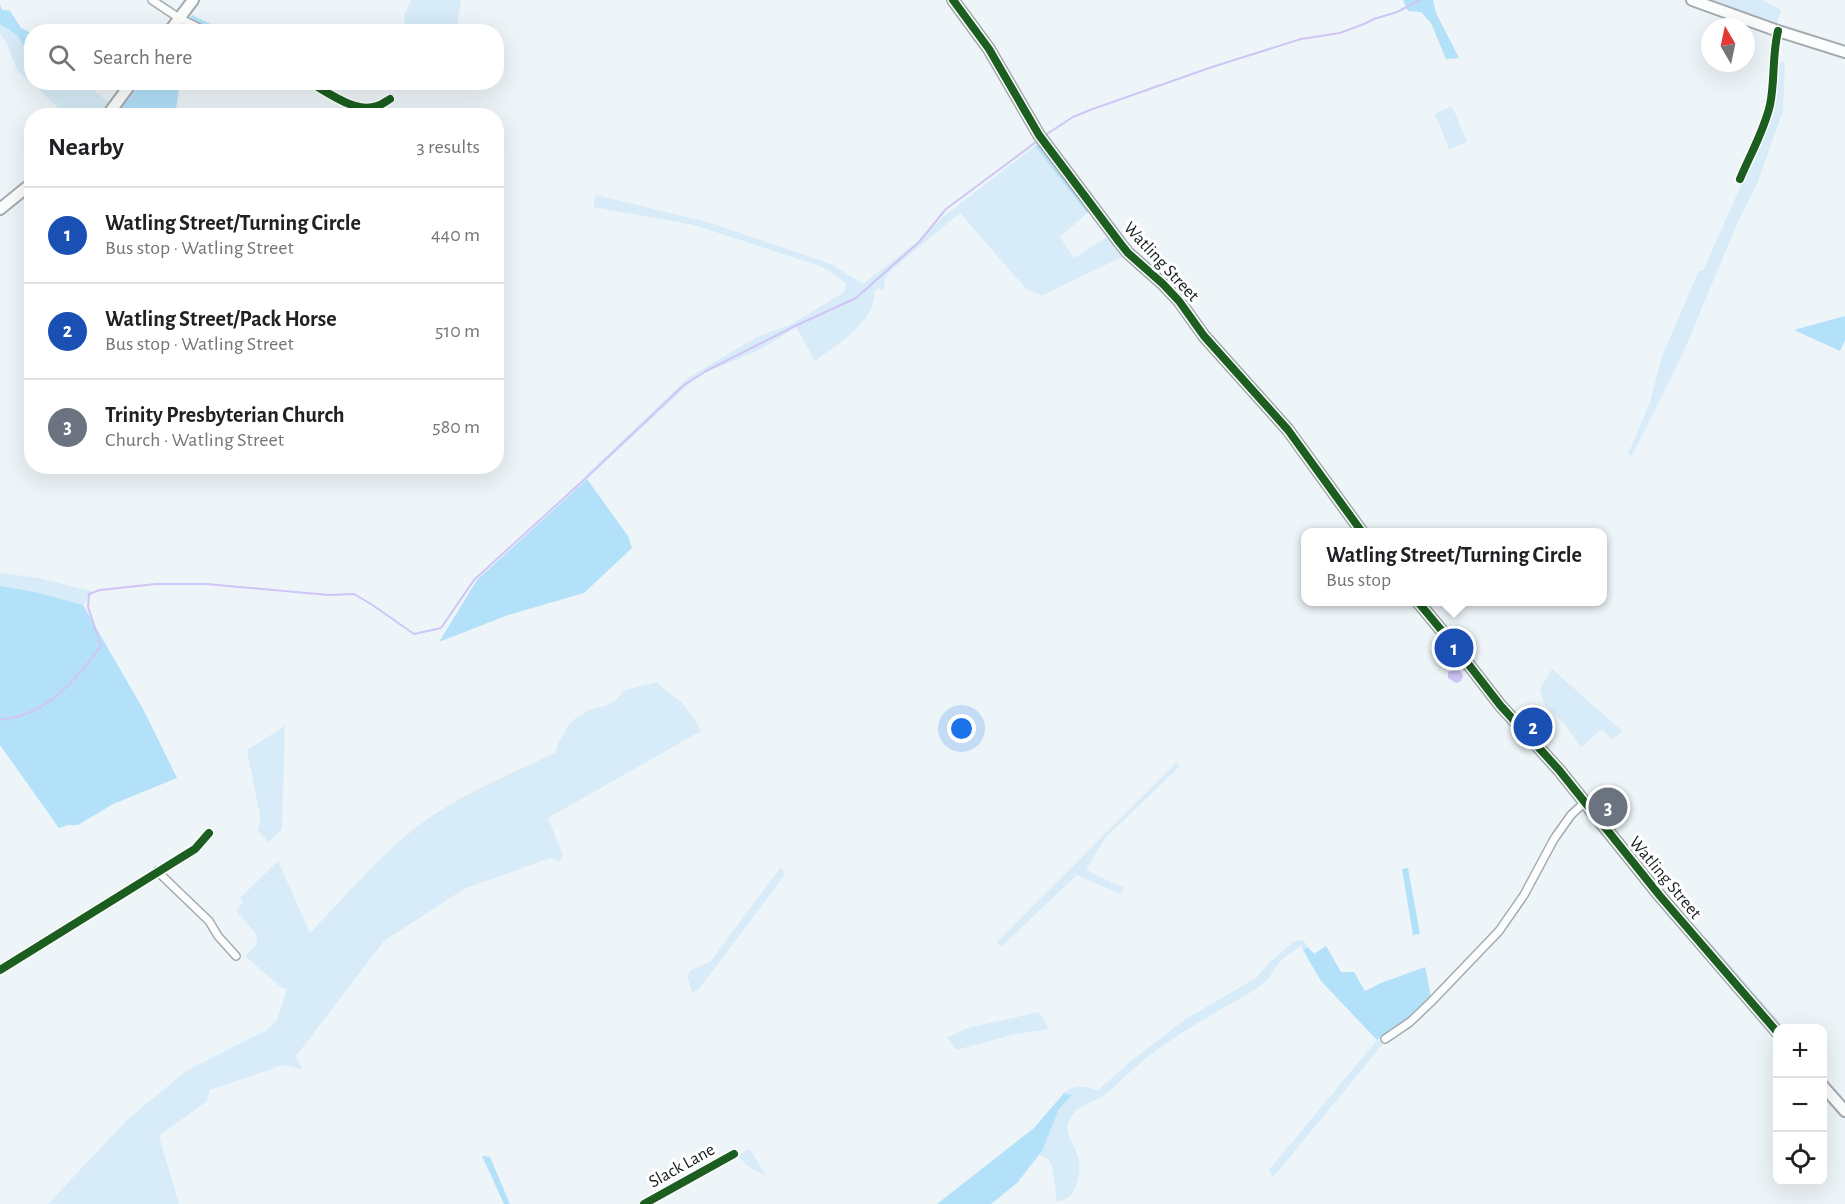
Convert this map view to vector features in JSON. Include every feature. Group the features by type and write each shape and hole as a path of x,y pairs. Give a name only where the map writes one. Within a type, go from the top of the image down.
{"street":[{"path":"152,0 191,24"},
{"path":"175,24 193,0"},
{"name":"Watling Street","path":"953,0 993,56 1039,135 1120,243 1179,301 1204,336 1288,430 1359,528"},
{"path":"1692,0 1845,52"},
{"path":"1740,179 1770,104 1778,31"},
{"path":"113,108 126,90"},
{"path":"324,90 352,105 365,108 378,106 390,99"},
{"path":"0,209 24,190"},
{"name":"Watling Street","path":"1421,606 1500,705 1534,740 1659,896 1773,1027"},
{"path":"1385,1039 1410,1022 1499,931 1524,895 1554,839 1584,803"},
{"path":"0,970 195,849 209,833"},
{"path":"157,872 209,921 218,936 236,956"},
{"path":"1827,1091 1845,1111"},
{"name":"Slack Lane","path":"644,1204 734,1154"}],"shaded area":[{"path":"411,0 461,0 457,24 405,24 404,16"},
{"path":"1403,0 1433,0 1436,13 1459,58 1446,59 1431,23 1421,12 1408,11"},
{"path":"1713,0 1763,0 1781,10 1777,24"},
{"path":"0,4 2,10 10,11 24,30 24,46 17,35 0,24"},
{"path":"192,15 211,24 197,24 188,20"},
{"path":"0,24 17,35 24,46 24,76 17,70 0,33"},
{"path":"1775,61 1785,62 1783,111 1757,184 1738,222 1679,362 1632,456 1628,454 1650,402 1662,356 1699,270 1703,271 1769,122 1774,107"},
{"path":"39,90 93,90 109,102 104,108 58,108"},
{"path":"136,90 179,90 176,108 121,108"},
{"path":"1452,106 1467,142 1449,149 1435,114"},
{"path":"1038,144 1091,209 1087,213 1035,146"},
{"path":"1035,146 1087,213 1060,237 1074,258 1110,235 1124,256 1043,295 1027,290 960,213 888,273 884,290 878,288 875,291 873,303 862,323 844,340 815,361 796,327 765,347 705,373 691,382 587,479 585,476 689,377 757,337 794,323 844,292 846,284 820,266 694,225 593,207 596,195 711,223 831,264 863,284 916,243 944,216"},
{"path":"1845,316 1845,340 1840,351 1794,330"},
{"path":"587,479 628,536 632,548 584,593 508,615 439,642 477,580"},
{"path":"0,573 38,578 94,592 83,605 36,592 0,586"},
{"path":"0,586 36,592 83,605 143,709 177,778 113,804 78,825 59,828 0,745"},
{"path":"1552,669 1622,731 1612,740 1602,729 1581,747 1566,726 1544,704 1540,689"},
{"path":"1453,670 1462,673 1463,677 1460,682 1456,683 1448,678 1448,672"},
{"path":"658,682 681,702 701,731 548,818 563,855 560,862 550,858 464,889 384,941 296,1056 302,1069 283,1065 210,1090 207,1101 159,1136 179,1204 48,1204 127,1120 186,1071 267,1030 277,1020 287,989 282,988 245,956 256,945 257,936 236,910 243,903 240,898 278,861 310,933 386,853 430,817 483,787 555,753 569,724 577,717 589,710 608,705 625,690"},
{"path":"285,726 282,829 269,842 257,830 260,815 247,750"},
{"path":"1176,763 1180,766 1105,838 1086,870 1124,888 1120,894 1077,875 1001,947 997,942"},
{"path":"1582,807 1674,919 1672,922 1580,809"},
{"path":"781,867 785,875 698,990 692,992 687,976 691,970 710,962"},
{"path":"1408,868 1420,934 1413,935 1402,869"},
{"path":"1706,937 1782,1024 1777,1024 1704,941"},
{"path":"1303,940 1308,947 1303,950 1301,946 1284,958 1259,987 1158,1049 1106,1094 1075,1112 1067,1129 1079,1158 1079,1176 1068,1198 1057,1202 1052,1166 1048,1159 1039,1155 1059,1109 1071,1095 1064,1093 1076,1087 1098,1090 1184,1020 1256,978 1294,941"},
{"path":"1326,946 1341,972 1354,972 1365,991 1425,967 1431,997 1410,1018 1377,1040 1321,981 1303,950 1308,947 1314,954"},
{"path":"1039,1012 1049,1029 1012,1035 956,1050 947,1037 968,1028"},
{"path":"1377,1040 1383,1044 1272,1176 1269,1170"},
{"path":"1064,1093 1072,1095 1059,1109 1042,1151 1017,1183 991,1204 937,1204 1034,1128"},
{"path":"750,1149 766,1176 746,1165 738,1155"},
{"path":"482,1156 490,1157 510,1204 504,1204"}],"waterway":[{"path":"1047,134 1073,117 1090,110 1212,67 1301,39 1340,33 1397,12 1420,0"},
{"path":"0,720 25,714 50,701 77,675 101,646 88,607 89,594 100,590 156,584 206,584 329,595 354,594 414,634 441,628 474,580 684,385 706,371 856,298 919,242 946,209 1036,142"}],"cycle path":[{"path":"953,0 989,49 1039,135 1120,243 1179,301 1204,336 1288,430 1359,528"},
{"path":"1740,179 1761,134 1770,105 1778,31"},
{"path":"323,90 351,105 369,108"},
{"path":"369,108 390,99"},
{"path":"1421,606 1500,705 1559,770 1660,896 1773,1027"},
{"path":"0,970 195,849 209,833"},
{"path":"644,1204 734,1154"}],"place":[{"name":"Watling Street/Turning Circle","path":"1454,648"},
{"name":"Watling Street/Pack Horse","path":"1533,727"},
{"name":"Trinity Presbyterian Church","path":"1608,807"}]}
